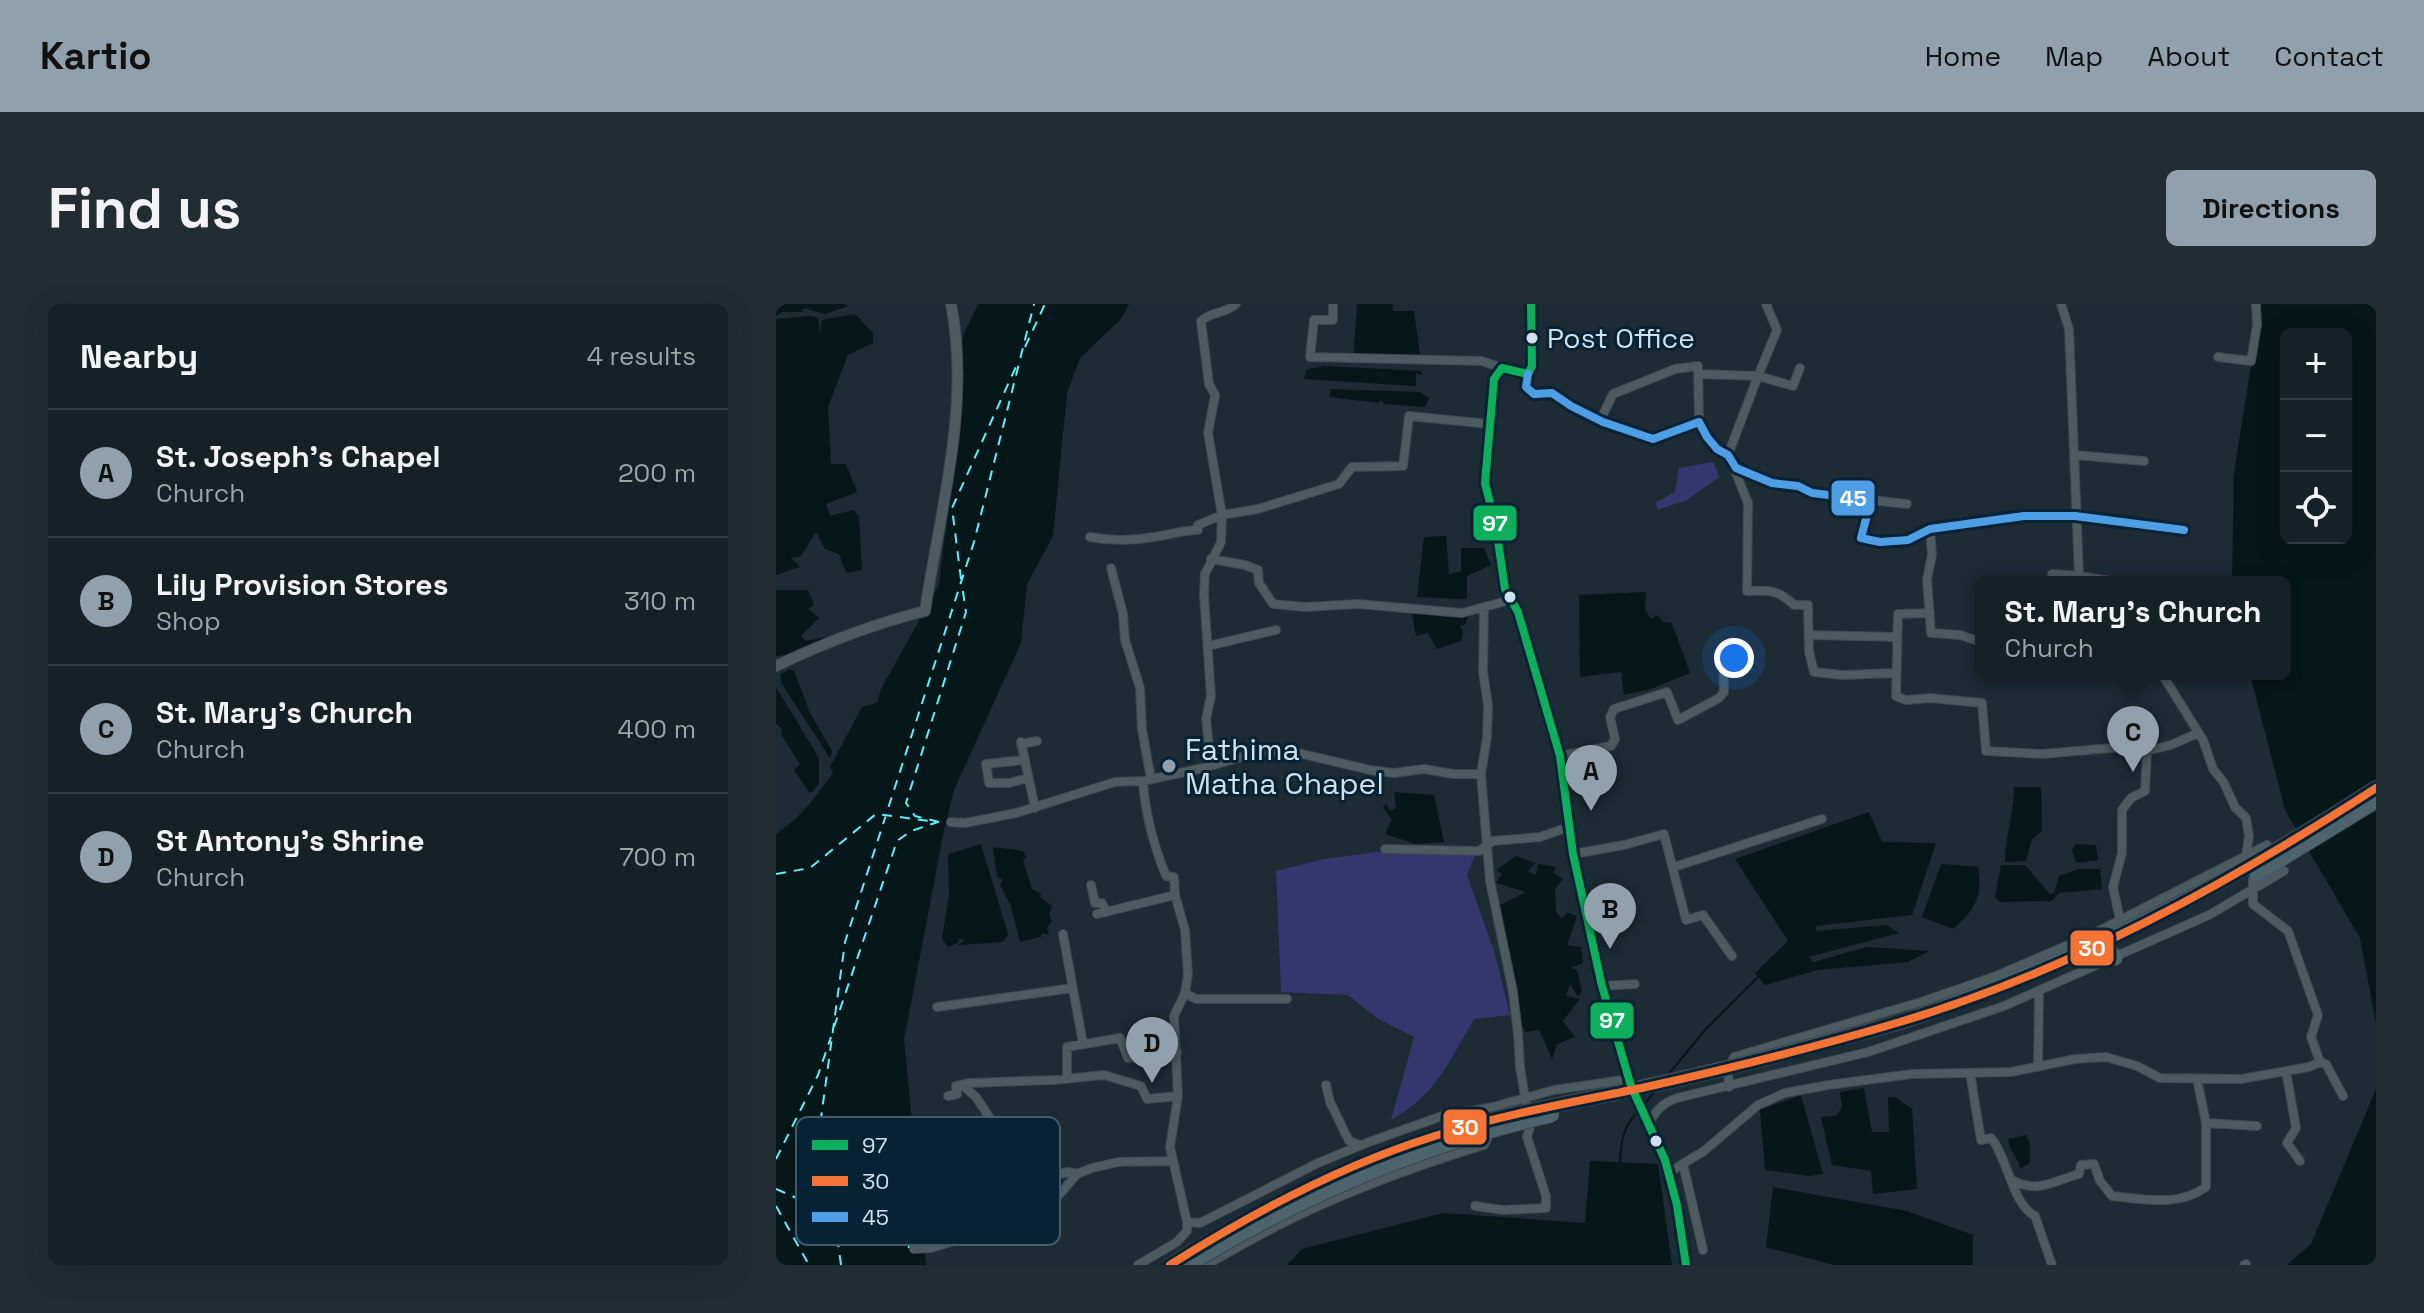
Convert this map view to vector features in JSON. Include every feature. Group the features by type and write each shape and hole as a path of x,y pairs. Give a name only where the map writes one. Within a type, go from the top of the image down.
{"highway":[{"path":"1191,1265 1240,1234 1330,1189 1442,1145 1548,1116 1742,1075 2001,996 2113,954 2195,909 2290,849 2376,788"},
{"path":"1170,1265 1236,1225 1314,1186 1357,1165 1432,1137 1517,1113 1780,1057 1904,1026 2008,984 2118,926 2189,901 2376,801"}],"main road":[{"path":"1531,304 1532,366 1528,374 1502,368 1494,379 1485,483 1496,527 1505,589 1518,612 1560,756 1573,854 1602,986 1630,1082 1668,1173 1677,1205 1686,1265"}],"street":[{"path":"776,666 845,635 925,611 954,428 957,355 951,304"},
{"path":"1211,765 1206,719 1211,696 1204,595 1205,574 1221,542 1222,515 1208,433 1215,395 1209,384 1201,321 1207,315 1230,310 1236,304"},
{"path":"1333,304 1333,320 1314,320 1310,357 1482,361 1502,368"},
{"path":"1728,455 1777,330 1766,304"},
{"path":"2061,304 2069,329 2079,576"},
{"path":"2218,357 2251,361 2257,325 2256,304"},
{"path":"1600,421 1613,394 1675,369 1698,366 1699,422 1717,449 1728,455 1748,503 1747,591 1770,589 1781,593 1794,605 1808,605 1809,652 1814,672 1843,675 1895,673"},
{"path":"1699,374 1758,376 1793,386 1800,368"},
{"path":"1528,374 1526,387 1534,394 1552,393 1600,421 1653,439 1699,422"},
{"path":"1090,537 1121,540 1198,530 1198,525 1222,515 1258,509 1339,484 1352,467 1403,466 1409,416 1489,424"},
{"path":"2075,455 2144,461"},
{"path":"1733,466 1772,483 1798,486 1812,493 1907,504"},
{"path":"1871,500 1861,538 1880,542 1908,540 1930,529 2024,516 2075,516 2184,530"},
{"path":"1930,529 1932,555 1927,579 1931,633 1960,635 1975,640"},
{"path":"1211,559 1258,570 1259,583 1273,604 1305,607 1358,604 1462,613 1510,600"},
{"path":"1111,568 1123,614 1125,640 1140,688 1146,806 1166,876 1174,877 1175,895 1185,930 1188,974 1185,993 1174,1016 1178,1096 1170,1147 1187,1231 1138,1265"},
{"path":"2052,574 2063,576"},
{"path":"1475,1206 1503,1210 1546,1208 1546,1196 1527,1137 1530,1127 1513,992 1490,881 1481,774 1488,705 1483,672 1484,607"},
{"path":"1930,613 1898,614 1896,696 1906,700 1930,698 1982,703 1986,751 2042,754 2134,746 2137,753 2171,745 2198,733"},
{"path":"1208,646 1276,630"},
{"path":"1810,635 1897,637"},
{"path":"1560,756 1611,746 1615,739 1610,717 1614,709 1629,703 1667,692 1678,720 1719,698 1724,692 1723,650"},
{"path":"2166,680 2198,733 2213,769 2224,783 2235,807 2246,818 2249,836 2245,856"},
{"path":"1035,808 1021,743 1037,741"},
{"path":"951,822 965,823 1035,808 1115,782 1147,780 1259,752 1290,751 1394,773 1424,769 1453,774 1481,774"},
{"path":"2118,926 2113,887 2123,839 2122,810 2131,798 2145,791 2147,751"},
{"path":"1024,760 986,764 989,783 1009,783 1028,778"},
{"path":"1674,867 1822,819"},
{"path":"1385,849 1479,851 1493,841 1540,837 1569,827"},
{"path":"1573,854 1664,834 1686,920 1703,915 1732,956"},
{"path":"1729,1087 1728,1071 1734,1057 1939,996 2057,951 2118,926 2267,845"},
{"path":"1645,1121 1668,1101 1880,1048 2039,992 2113,954 2209,915 2254,883 2284,871"},
{"path":"2254,883 2253,904 2288,931 2318,1015 2311,1037 2320,1062"},
{"path":"1091,885 1095,903 1102,903 1102,913 1175,895"},
{"path":"1063,934 1083,1044"},
{"path":"1602,986 1635,984"},
{"path":"937,1007 1073,988"},
{"path":"2038,1067 2039,992"},
{"path":"1185,993 1196,999 1287,999"},
{"path":"1067,1079 1067,1047 1120,1038 1128,1058 1177,1053"},
{"path":"1668,1173 1704,1151 1758,1105 1785,1093 1912,1074 2011,1072 2106,1057 2137,1066 2160,1078 2241,1079 2309,1067 2320,1062 2326,1064 2343,1096"},
{"path":"2286,1071 2296,1128 2287,1143 2300,1161"},
{"path":"1970,1073 1981,1140 1991,1138 1999,1147 2028,1213 2035,1216 2052,1265"},
{"path":"948,1096 957,1094 956,1086 962,1085 1104,1075 1141,1086 1147,1099 1178,1096"},
{"path":"2012,1180 2026,1188 2041,1186 2079,1174 2081,1165 2094,1164 2100,1181 2112,1196 2147,1201 2196,1195 2206,1187 2206,1123 2197,1079"},
{"path":"1187,1222 1200,1223 1318,1163 1442,1116 1592,1083 1630,1082"},
{"path":"962,1085 976,1097 989,1117"},
{"path":"1326,1085 1330,1102 1349,1141 1361,1145"},
{"path":"1206,1265 1291,1219 1353,1191 1414,1167 1484,1145 1491,1134 1488,1107"},
{"path":"2206,1123 2257,1126"},
{"path":"1060,1174 1077,1174 1118,1162 1172,1161"},
{"path":"1683,1164 1703,1250"},
{"path":"1060,1194 1077,1174"},
{"path":"1182,1237 1191,1265"},
{"path":"914,1249 941,1245"}],"shaded area":[{"path":"776,304 848,306 825,314 810,308 801,309 803,312 782,312 776,316"},
{"path":"978,304 1129,304 1122,318 1080,358 1067,393 1053,536 1027,584 1021,643 954,790 904,1040 912,1117 796,1117 796,1245 924,1245 926,1265 776,1265 776,834 800,814 833,773 830,767 862,707 877,703 881,689 939,585 956,442 963,336"},
{"path":"1357,304 1392,304 1393,311 1414,311 1421,362 1353,362"},
{"path":"2261,304 2376,304 2376,1024 2360,938 2285,810 2252,680 2291,680 2291,576 2232,576 2234,472"},
{"path":"855,314 873,333 873,343 848,355 828,407 831,464 846,464 857,492 826,504 830,516 853,510 859,516 862,570 846,573 839,554 825,549 816,532 801,556 791,558 800,567 776,575 776,319 818,318 820,334 822,320"},
{"path":"1324,366 1421,371 1422,375 1416,373 1416,386 1304,379 1307,369"},
{"path":"1328,389 1420,392 1429,398 1425,407 1385,404 1381,400 1378,403 1329,397 1331,390"},
{"path":"1713,462 1719,477 1687,500 1657,510 1656,502 1675,492 1679,468"},
{"path":"1446,536 1449,574 1461,571 1461,548 1484,548 1491,565 1467,576 1467,599 1417,597 1424,537"},
{"path":"776,590 808,590 814,605 808,609 819,618 801,636 805,641 826,637 801,653 776,656"},
{"path":"1646,592 1645,610 1651,619 1657,615 1663,622 1672,623 1690,673 1651,689 1624,695 1621,672 1580,677 1579,595"},
{"path":"1412,613 1468,616 1465,625 1460,625 1463,632 1461,641 1437,649 1428,633 1416,636"},
{"path":"789,669 794,671 810,713 832,751 830,758 782,684 780,675"},
{"path":"776,687 819,758 819,784 810,793 794,770 800,764 776,724"},
{"path":"2014,787 2041,787 2042,831 2032,839 2026,861 2005,862 2013,806"},
{"path":"1394,792 1434,795 1444,842 1416,844 1385,834 1392,819 1383,808 1386,803 1390,811 1396,808"},
{"path":"1869,812 1882,842 1936,843 1912,915 1815,926 1817,931 1886,925 1899,933 1808,957 1813,962 1867,947 1929,951 1908,962 1817,970 1765,985 1755,973 1788,941 1735,859"},
{"path":"981,844 1008,934 1003,942 958,945 965,940 958,939 959,942 948,947 942,939 949,895 948,854"},
{"path":"2076,844 2096,845 2098,860 2076,863 2072,850"},
{"path":"993,847 1023,851 1032,889 1042,894 1039,896 1052,906 1049,914 1052,921 1047,928 1049,935 1043,933 1041,937 1020,942 1011,906 1000,885 1003,880 997,877"},
{"path":"1376,852 1475,855 1467,875 1495,954 1510,1015 1474,1019 1431,1088 1391,1120 1414,1037 1377,1018 1348,995 1281,992 1276,871 1324,859"},
{"path":"1516,856 1536,863 1528,871 1536,875 1538,864 1556,867 1553,873 1563,879 1555,889 1556,912 1562,919 1567,912 1577,916 1567,945 1581,947 1583,963 1571,968 1577,970 1582,991 1578,997 1570,984 1566,996 1580,999 1563,1021 1575,1037 1557,1044 1552,1059 1539,1030 1526,1032 1518,1020 1498,906 1526,892 1496,883 1502,874 1496,870"},
{"path":"1941,864 1978,867 1976,902 1953,929 1922,917"},
{"path":"2001,865 2025,865 2050,894 2054,893 2059,876 2079,869 2100,869 2102,889 2059,893 2052,901 2000,902 1995,897"},
{"path":"1864,1088 1872,1132 1889,1132 1888,1098 1895,1097 1912,1109 1917,1189 1873,1194 1871,1171 1832,1165 1821,1117 1836,1116 1842,1107 1840,1092"},
{"path":"2376,1089 2376,1265 2287,1265 2311,1244"},
{"path":"1801,1095 1823,1174 1809,1176 1765,1170 1760,1110"},
{"path":"2026,1135 2030,1144 2030,1163 2020,1169 2008,1139"},
{"path":"1590,1161 1658,1164 1672,1265 1287,1265 1302,1249 1443,1213 1585,1223"},
{"path":"1773,1187 1907,1211 1973,1235 1973,1265 1834,1265 1766,1247"}],"waterway":[{"path":"1668,1075 1705,1030 1758,977"},
{"path":"1645,1103 1656,1090"},
{"path":"1620,1162 1624,1135 1638,1111"}],"ferry route":[{"path":"821,1117 845,942 974,542 1034,304"},
{"path":"1025,347 1045,304"},
{"path":"961,579 952,508 1019,360"},
{"path":"939,822 915,816 906,803 966,612 962,585"},
{"path":"776,874 810,868 876,814 930,821"},
{"path":"834,1027 897,841 911,831 938,822"},
{"path":"797,1117 818,1075 831,1037"},
{"path":"776,1159 796,1119"},
{"path":"776,1189 796,1198"},
{"path":"776,1206 796,1242"},
{"path":"798,1245 809,1265"},
{"path":"838,1245 841,1265"},
{"path":"904,1245 913,1249"}],"transit line":[{"name":"97","path":"1531,304 1532,366 1528,374 1502,368 1494,379 1485,483 1496,527 1505,589 1518,612 1560,756 1573,854 1602,986 1631,1086 1665,1160 1677,1205 1686,1265"},
{"name":"45","path":"1528,374 1526,387 1534,394 1552,393 1603,422 1653,439 1699,422 1707,437 1717,449 1728,455 1736,468 1772,483 1798,486 1812,493 1871,500 1861,538 1880,542 1908,540 1930,529 2024,516 2075,516 2184,530"},
{"name":"30","path":"1170,1265 1298,1192 1366,1161 1435,1136 1513,1115 1805,1049 1900,1022 2025,977 2086,951 2205,891 2376,788"}],"place":[{"name":"Post Office","path":"1532,338"},
{"name":"Fathima Matha Chapel","path":"1169,766"},
{"name":"St. Mary's Church","path":"2133,772"},
{"name":"St. Joseph's Chapel","path":"1591,811"},
{"name":"Lily Provision Stores","path":"1610,949"},
{"name":"St Antony's Shrine","path":"1152,1083"}]}
